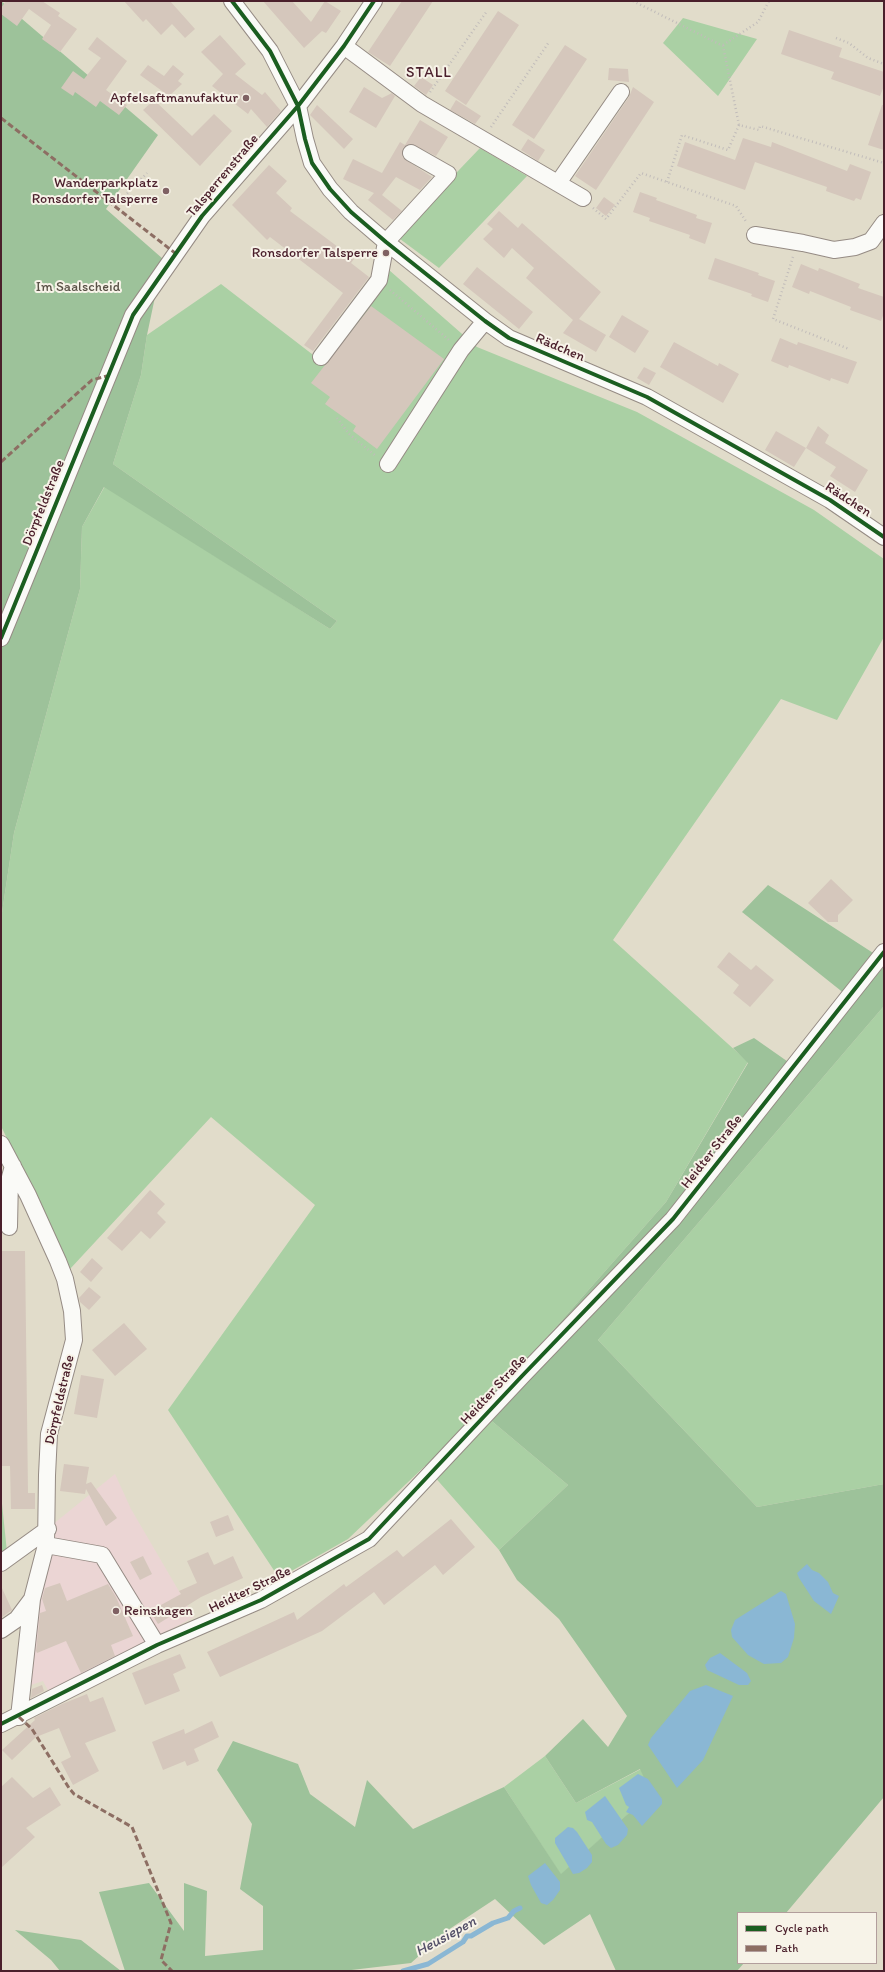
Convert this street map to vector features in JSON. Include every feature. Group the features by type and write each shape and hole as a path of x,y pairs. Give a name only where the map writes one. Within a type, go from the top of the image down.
{"street":[{"name":"Rädchen","path":"232,1 270,51 298,106 305,139 312,162 330,189 351,212 386,242 485,321 509,338 647,397 830,500 884,537"},
{"name":"Talsperrenstraße","path":"107,376 133,315 175,253 202,216 298,106 344,46 374,1"},
{"path":"344,46 422,104 583,198"},
{"path":"558,183 621,92"},
{"path":"322,357 379,280 386,242 448,174 411,153"},
{"path":"755,235 834,250 855,247 871,241 884,223"},
{"path":"388,464 461,350 485,321"},
{"name":"Dörpfeldstraße","path":"1,638 107,376"},
{"name":"Heidter Straße","path":"19,1717 157,1645 261,1600 369,1540 527,1371 673,1219 884,952"},
{"name":"Dörpfeldstraße","path":"1,1144 13,1166 65,1279 72,1310 74,1340 50,1434 46,1475 48,1529 46,1545 32,1600 19,1717"},
{"path":"9,1227 10,1177 13,1166"},
{"path":"1,1563 48,1529"},
{"path":"46,1545 102,1555 157,1645"},
{"path":"1,1630 17,1619 32,1600"},
{"path":"1,1724 19,1717"},
{"path":"1,1737 19,1717"}],"path":[{"path":"633,1 723,46"},
{"path":"723,46 758,22 769,1"},
{"path":"422,104 487,11"},
{"path":"836,38 849,43 868,58 884,64"},
{"path":"482,140 549,42"},
{"path":"667,182 682,135 728,150 739,125 723,46"},
{"path":"739,125 759,130 760,126 884,163"},
{"path":"116,205 147,173"},
{"path":"606,219 641,173 736,206 755,235"},
{"path":"797,242 773,319 850,349"},
{"path":"379,280 461,350"},
{"path":"337,418 349,434 388,464"}],"shaded area":[{"path":"115,1474 131,1509 194,1617 50,1694 43,1681 25,1687 52,1525"}],"green space":[{"name":"Im Saalscheid","path":"1,1 158,135 106,209 163,259 147,335 141,375 113,464 337,621 330,629 104,487 82,527 80,589 14,833 1,919"},
{"path":"683,18 757,39 718,96 663,43"},
{"path":"480,148 527,176 439,268 396,236"},
{"path":"389,270 477,347 637,412 814,510 884,559 884,637 837,720 781,699 613,940 748,1062 666,1202 481,1412 568,1485 499,1550 425,1466 348,1539 279,1578 168,1410 315,1205 211,1117 70,1269 1,1126 1,919 14,833 80,589 82,527 105,486 330,629 337,621 113,464 141,375 147,335 221,284 321,361"},
{"path":"768,885 884,960 884,1006 598,1340 757,1507 884,1484 884,1797 787,1912 737,1912 737,1964 743,1964 737,1971 616,1971 590,1914 544,1945 495,1899 448,1930 411,1963 343,1971 125,1971 99,1892 149,1883 184,1931 184,1883 207,1891 205,1956 263,1950 263,1906 240,1889 252,1824 217,1770 233,1741 298,1764 310,1794 355,1827 367,1780 413,1829 504,1787 561,1874 651,1793 640,1769 576,1803 545,1756 583,1719 608,1747 627,1716 559,1619 517,1580 499,1550 568,1485 481,1412 666,1202 748,1063 733,1048 754,1038 794,1066 850,998 742,912"},
{"path":"884,1006 884,1484 757,1507 598,1340"},
{"path":"1,1494 7,1552 1,1557"},
{"path":"545,1756 576,1803 641,1769 651,1793 561,1875 504,1787"},
{"path":"15,1930 81,1940 121,1971 60,1971 51,1960"}],"water":[{"path":"807,1564 812,1570 819,1573 828,1582 833,1593 839,1596 831,1614 814,1601 799,1578 797,1573"},
{"path":"781,1591 786,1594 795,1624 794,1638 788,1657 781,1663 764,1664 748,1655 732,1637 731,1630 735,1620"},
{"path":"720,1653 747,1673 751,1681 748,1685 739,1685 707,1670 705,1665 710,1658"},
{"path":"706,1685 733,1696 703,1760 677,1788 648,1745 651,1738 690,1691"},
{"path":"638,1774 648,1779 662,1799 662,1804 642,1826 633,1815 626,1812 629,1807 626,1805 619,1788"},
{"path":"605,1796 628,1829 627,1835 618,1845 611,1848 606,1844 592,1822 587,1820 585,1812"},
{"path":"568,1827 573,1828 577,1832 592,1855 592,1862 587,1868 579,1873 573,1874 555,1843 555,1838"},
{"path":"545,1863 560,1882 560,1890 553,1900 547,1905 541,1903 531,1885 528,1876"}],"building":[{"path":"6,1 42,1 60,13 58,16 77,29 60,52 42,39 51,25 29,9 17,26 1,14 1,8"},
{"path":"124,1 170,1 195,29 185,38 172,24 161,35 146,19 143,22"},
{"path":"263,1 292,1 311,22 325,1 341,11 326,33 322,31 304,48"},
{"path":"402,1 433,1 390,66 368,52"},
{"path":"498,11 519,25 466,105 445,91"},
{"path":"789,30 842,48 839,57 884,72 884,86 880,96 831,79 834,72 781,54"},
{"path":"220,35 246,64 235,74 262,95 265,92 281,111 267,127 251,109 248,114 212,86 223,74 201,52"},
{"path":"97,37 127,61 106,90 127,105 119,115 100,101 96,107 75,92 73,96 61,88 73,71 84,79 101,58 88,49"},
{"path":"565,45 587,59 534,139 512,125"},
{"path":"148,65 164,76 173,65 184,74 178,81 182,84 169,96 140,75"},
{"path":"609,68 628,69 629,82 608,80"},
{"path":"421,77 433,85 426,95 414,86"},
{"path":"364,87 382,98 392,93 395,96 376,128 349,112"},
{"path":"633,87 654,102 596,190 575,176 629,97"},
{"path":"154,100 192,136 214,114 232,131 200,166 143,110"},
{"path":"456,100 481,116 475,124 450,110"},
{"path":"317,105 353,139 344,149 310,115"},
{"path":"882,105 884,105 884,150 868,145"},
{"path":"420,120 448,137 436,156 411,144 403,148 403,158 432,177 420,190 396,177 382,195 402,211 393,220 368,200 374,193 343,179 353,159 382,173 400,142 405,145"},
{"path":"743,138 771,147 772,142 847,171 850,164 871,172 861,200 856,198 854,201 826,191 827,187 755,162 745,190 677,166 685,142 735,160"},
{"path":"528,139 545,150 538,161 521,150"},
{"path":"269,165 287,181 276,193 292,208 290,211 354,259 351,263 369,277 313,351 304,345 343,293 270,237 267,240 232,205"},
{"path":"640,192 657,198 656,200 697,215 696,218 712,223 705,244 689,238 690,235 649,221 650,218 633,212"},
{"path":"604,197 615,205 606,216 596,208"},
{"path":"499,211 518,228 522,223 601,292 579,319 606,335 596,352 563,333 573,320 526,278 534,268 512,248 504,258 483,239 493,229 487,224"},
{"path":"715,258 759,273 758,275 775,281 768,302 751,296 752,294 708,279"},
{"path":"801,264 818,271 819,268 860,284 858,288 884,297 884,313 881,321 850,310 851,307 810,291 809,294 792,287"},
{"path":"477,267 533,312 519,329 463,284"},
{"path":"371,306 444,359 377,449 353,431 356,426 325,404 330,397 311,383"},
{"path":"622,315 649,331 635,353 609,337"},
{"path":"780,338 797,345 798,342 857,362 848,384 831,378 830,381 789,365 788,368 771,361"},
{"path":"674,342 718,366 719,363 739,374 723,403 660,367"},
{"path":"644,367 656,373 649,385 637,378"},
{"path":"818,426 829,435 825,443 868,470 855,492 830,476 836,467 806,448"},
{"path":"776,431 806,448 794,467 765,450"},
{"path":"831,879 853,900 838,915 838,922 828,922 808,903"},
{"path":"729,952 751,970 756,965 774,980 750,1007 733,993 739,985 717,967"},
{"path":"150,1190 165,1204 157,1213 166,1222 150,1239 141,1231 122,1251 107,1238"},
{"path":"1,1251 25,1251 28,1493 35,1493 35,1509 11,1509 10,1466 1,1466"},
{"path":"92,1258 103,1268 91,1282 80,1272"},
{"path":"89,1287 101,1297 89,1310 80,1302 79,1298"},
{"path":"124,1323 147,1349 115,1376 92,1350"},
{"path":"81,1375 104,1379 97,1418 74,1414"},
{"path":"64,1464 89,1467 86,1484 91,1482 117,1518 106,1526 86,1489 85,1494 60,1491"},
{"path":"228,1515 234,1530 216,1537 210,1522"},
{"path":"451,1519 475,1547 443,1575 435,1565 384,1605 374,1592 322,1631 220,1677 207,1652 294,1612 297,1620 344,1584 346,1587 397,1550 403,1557"},
{"path":"208,1552 214,1565 233,1556 243,1578 201,1597 158,1624 150,1611 181,1594 179,1591 197,1583 187,1561"},
{"path":"143,1556 152,1574 140,1580 130,1562"},
{"path":"60,1583 67,1601 108,1584 116,1597 133,1636 111,1645 115,1656 81,1673 66,1641 37,1653 36,1651 40,1613 46,1611 42,1599 45,1588"},
{"path":"1,1586 12,1610 1,1618"},
{"path":"180,1654 186,1668 173,1674 180,1691 145,1705 132,1673"},
{"path":"42,1685 44,1691 31,1698 32,1689"},
{"path":"87,1694 90,1702 103,1697 116,1731 85,1743 99,1771 73,1785 61,1762 71,1757 59,1728 36,1737 12,1760 2,1750 35,1720 34,1718 62,1704"},
{"path":"212,1721 219,1737 194,1749 199,1761 187,1766 185,1761 163,1770 152,1742 184,1729 185,1734"},
{"path":"12,1777 33,1798 50,1787 61,1805 26,1828 35,1837 1,1868 1,1787"}],"waterway":[{"name":"Heusiepen","path":"403,1971 428,1964 463,1942 467,1936 471,1936 493,1923 508,1918 514,1911 520,1908"}],"marked path":[{"path":"1,118 175,253"},
{"path":"1,462 92,380 107,376"},
{"path":"19,1717 32,1729 74,1794 132,1827 171,1923 161,1960 172,1971"}],"cycle path":[{"path":"232,1 270,51 298,106 312,163 330,189 351,212 386,242 485,321 509,338 647,397 830,500 884,537"},
{"path":"1,638 133,315 202,216 298,106 344,46 374,1"},
{"path":"1,1724 157,1645 261,1600 369,1539 522,1376 673,1219 884,952"}],"place":[{"name":"Apfelsaftmanufaktur","path":"246,98"},
{"name":"Wanderparkplatz Ronsdorfer Talsperre","path":"166,191"},
{"name":"Ronsdorfer Talsperre","path":"386,253"},
{"name":"Reinshagen","path":"116,1611"}],"district":[{"name":"STALL","path":"429,73"}]}
